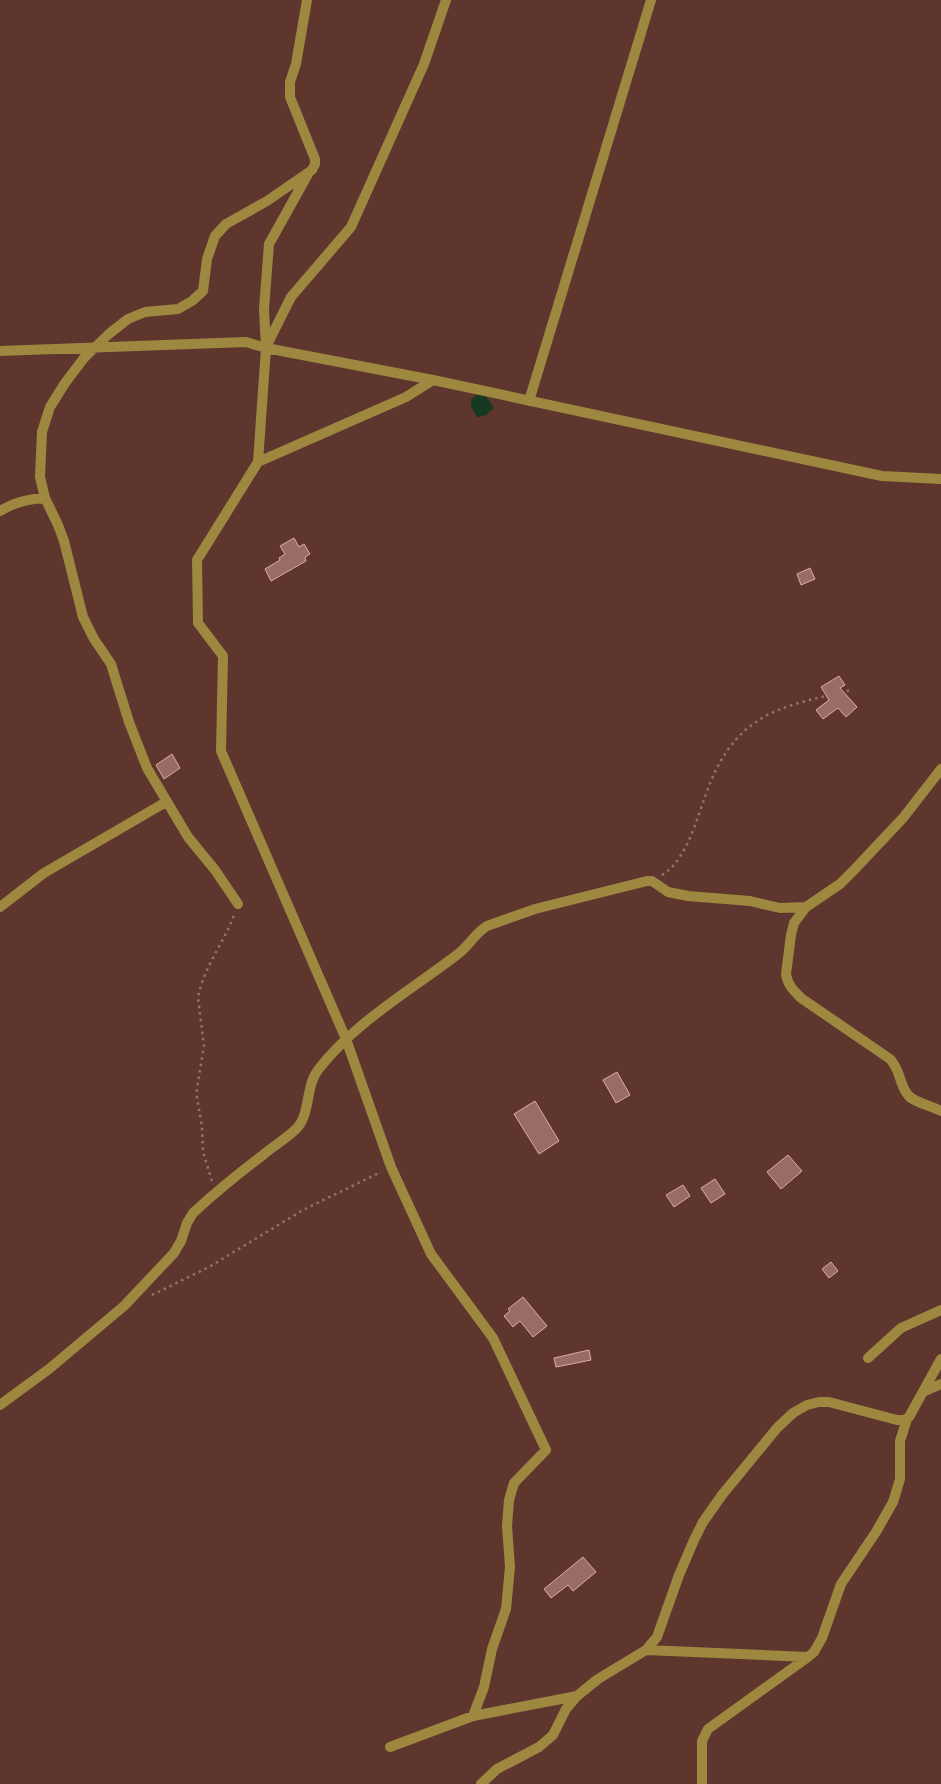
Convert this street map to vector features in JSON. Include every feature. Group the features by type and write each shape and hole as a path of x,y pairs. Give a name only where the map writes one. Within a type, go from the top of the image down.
{"street":[{"path":"307,0 296,64 289,90 315,164 269,244 264,309 266,348 258,462 197,560 198,623 223,656 221,751 346,1039 391,1168 431,1254 493,1338 546,1450 514,1483 507,1526 510,1567 506,1609 492,1649 484,1687 473,1716"},
{"path":"266,348 291,297 351,227 424,64 446,0"},
{"path":"529,402 651,0"},
{"path":"238,904 215,870 188,837 147,768 111,664 94,639 83,617 64,541 45,498 40,477 42,432 50,407 84,358 128,319 145,312 178,308 192,302 203,291 207,258 215,236 221,228 308,174"},
{"path":"0,351 246,342 266,348 433,380 882,476 941,479"},
{"path":"258,462 406,397 433,380"},
{"path":"0,511 22,501 45,498"},
{"path":"941,769 903,818 854,870 840,884 806,907 794,923 786,974 787,980 795,992 890,1059 898,1069 904,1090 912,1099 941,1111"},
{"path":"0,907 44,873 166,802"},
{"path":"0,1404 49,1369 116,1315 174,1253 193,1213 295,1130 302,1119 313,1077 346,1039 362,1024 459,954 479,931 535,909 652,881 663,890 674,893 750,901 780,908 806,907"},
{"path":"868,1358 901,1328 941,1310"},
{"path":"702,1784 702,1741 708,1729 808,1657 814,1652 822,1638 842,1584 893,1502 900,1478 900,1441 908,1419 941,1359"},
{"path":"923,1392 941,1384"},
{"path":"482,1784 497,1769 539,1747 553,1735 566,1709 577,1696 598,1679 646,1650 657,1637 679,1575 703,1522 741,1471 777,1428 793,1413 807,1405 819,1402 841,1405 897,1420 908,1419"},
{"path":"646,1650 808,1657"},
{"path":"390,1747 473,1716 577,1696"}],"path":[{"path":"652,881 669,871 676,863 689,839 716,769 738,737 756,721 780,709 850,690"},
{"path":"216,1193 203,1152 202,1127 197,1098 204,1046 198,998 207,971 231,924 238,904"},
{"path":"147,1297 209,1267 303,1210 391,1168"}],"shaded area":[{"path":"478,393 484,393 494,408 489,413 480,417 477,417 471,406 471,400"}],"building":[{"path":"294,538 299,547 304,544 310,554 305,557 306,561 271,581 265,569 280,560 279,558 285,554 280,546"},
{"path":"810,568 815,579 801,585 797,574"},
{"path":"839,676 845,685 840,688 857,707 846,717 838,708 823,719 816,710 829,700 821,687"},
{"path":"172,754 180,768 164,779 156,765"},
{"path":"617,1072 630,1095 616,1103 603,1080"},
{"path":"535,1101 559,1141 539,1154 514,1114"},
{"path":"788,1155 802,1171 781,1189 767,1172"},
{"path":"715,1179 725,1194 711,1203 701,1188"},
{"path":"683,1185 690,1196 674,1207 666,1195"},
{"path":"831,1262 838,1271 829,1278 822,1269"},
{"path":"523,1297 547,1326 533,1337 520,1321 513,1327 504,1316 510,1311 508,1309"},
{"path":"589,1350 591,1360 556,1367 554,1358"},
{"path":"583,1557 596,1572 573,1591 568,1585 551,1598 544,1589"}]}
